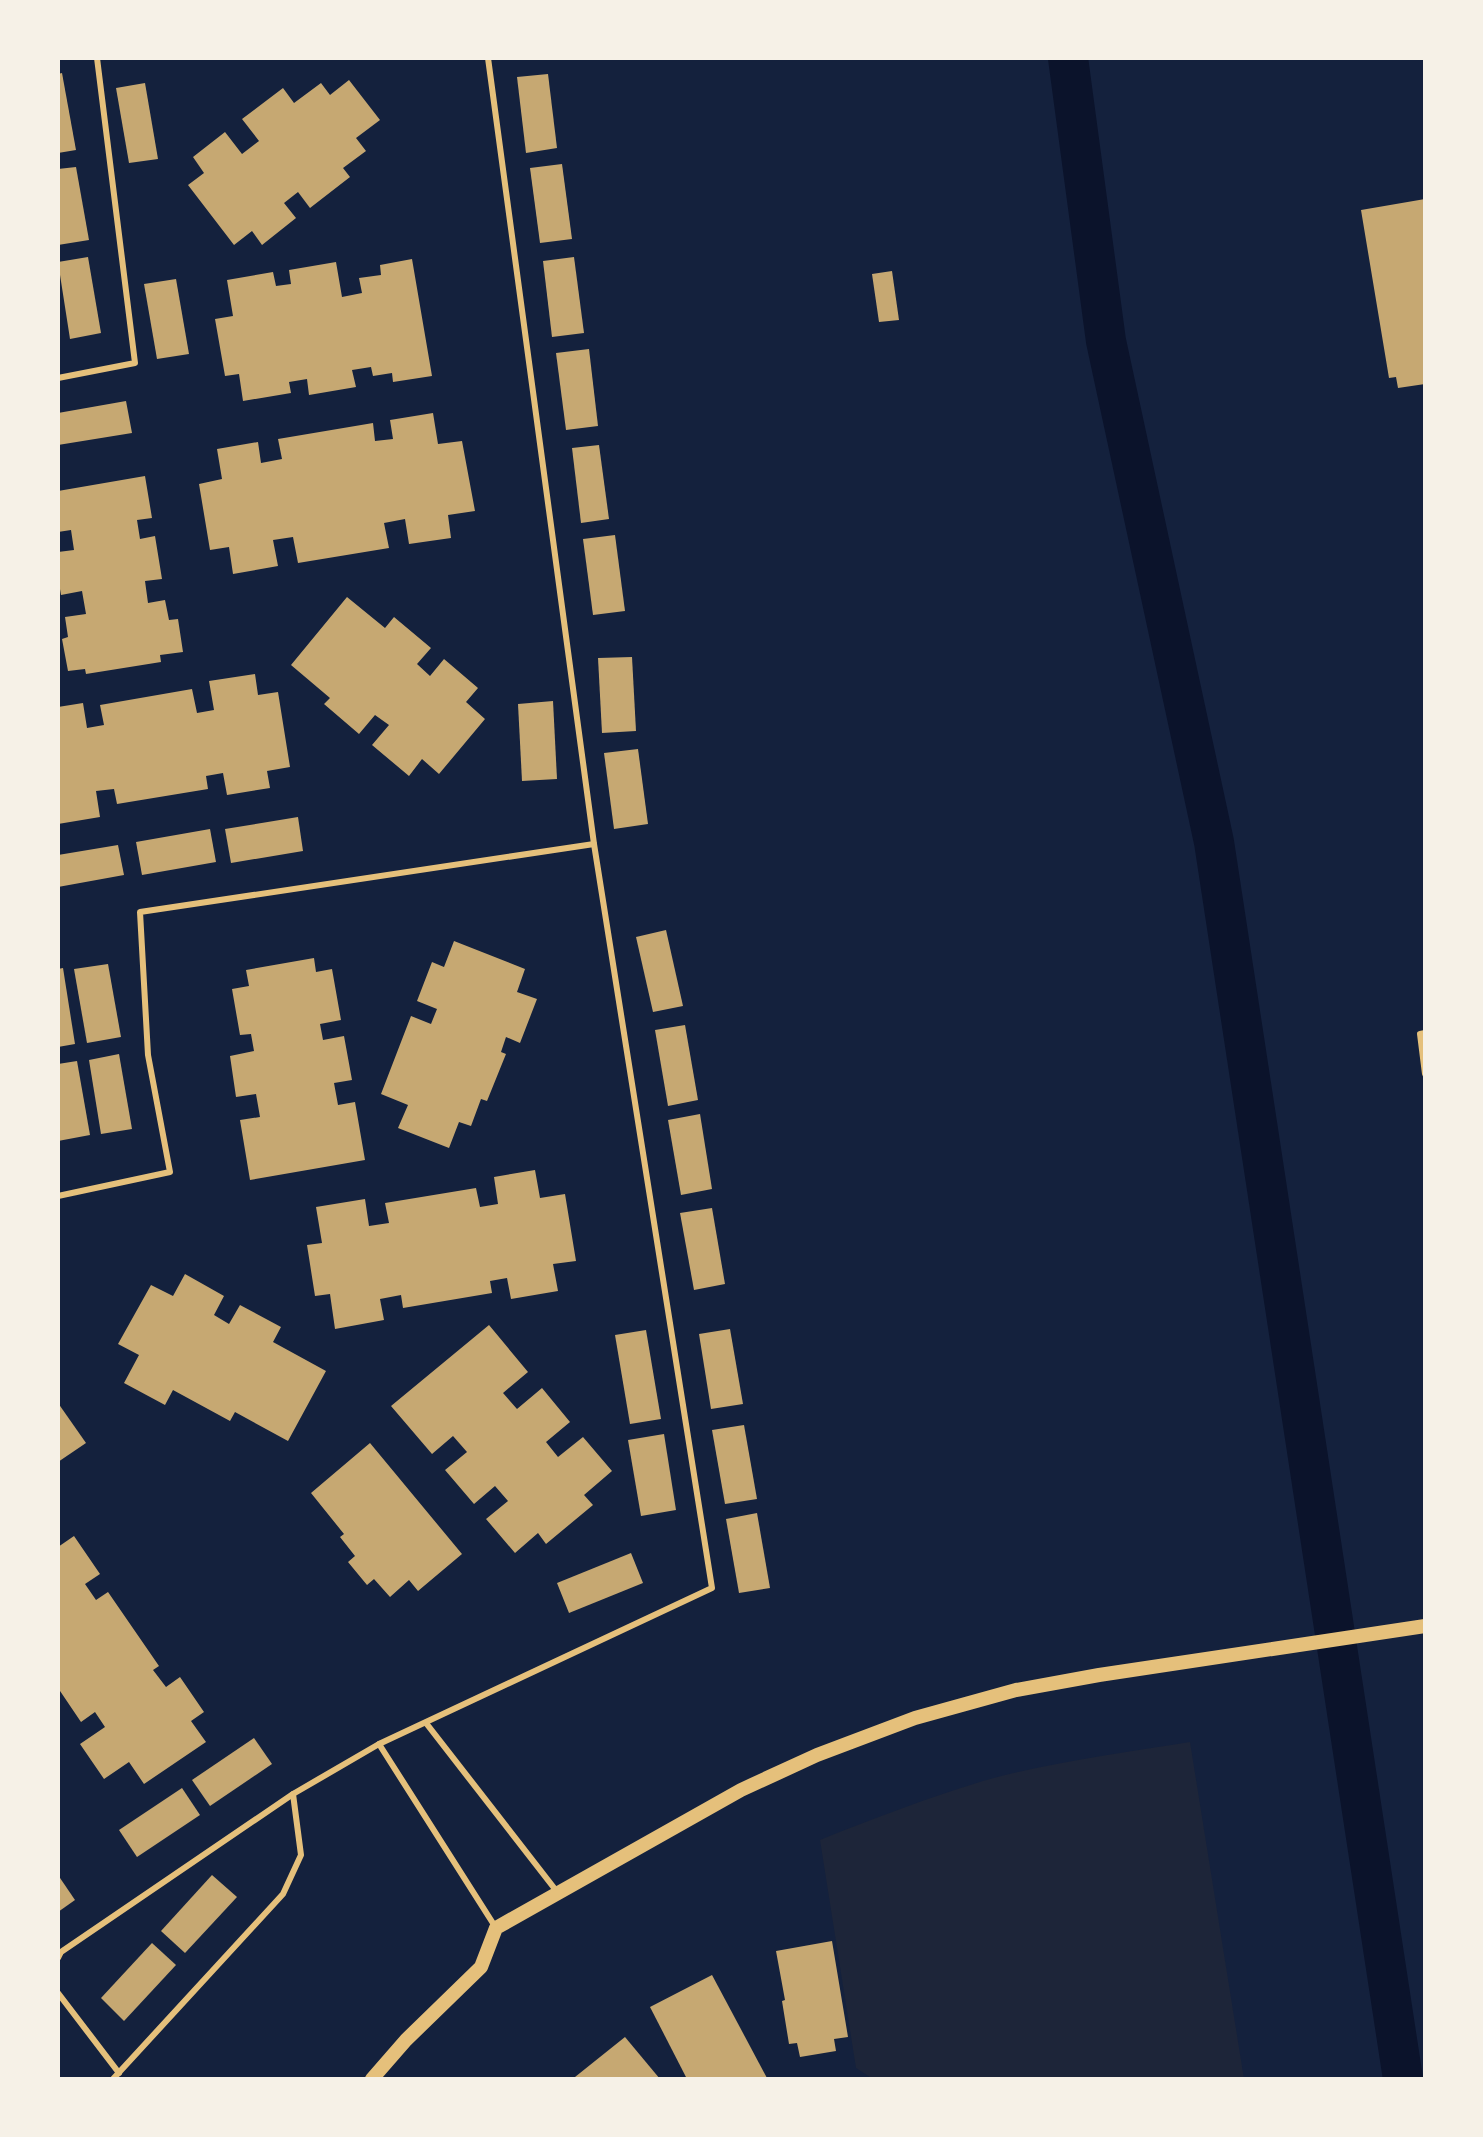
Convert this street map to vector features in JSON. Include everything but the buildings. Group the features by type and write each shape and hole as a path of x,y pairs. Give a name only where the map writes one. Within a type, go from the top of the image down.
{"street":[{"path":"372,2079 406,2040 481,1967 496,1928 741,1790 817,1755 915,1718 1016,1690 1425,1626"}],"lane":[{"path":"58,378 135,363 97,58"},
{"path":"58,1958 61,1952 293,1794 379,1744 712,1588 594,844 488,58"},
{"path":"58,1196 170,1172 148,1055 140,912 594,844"},
{"path":"1423,1033 1425,1074"},
{"path":"426,1723 558,1893"},
{"path":"379,1744 496,1928"},
{"path":"113,2079 283,1894 301,1855 293,1794"},
{"path":"58,1993 119,2073"}],"shaded area":[{"path":"1190,1742 1244,2079 873,2079 856,2068 820,1840 901,1809 1009,1774"}],"waterway":[{"path":"1068,58 1106,341 1214,842 1403,2079"}]}
